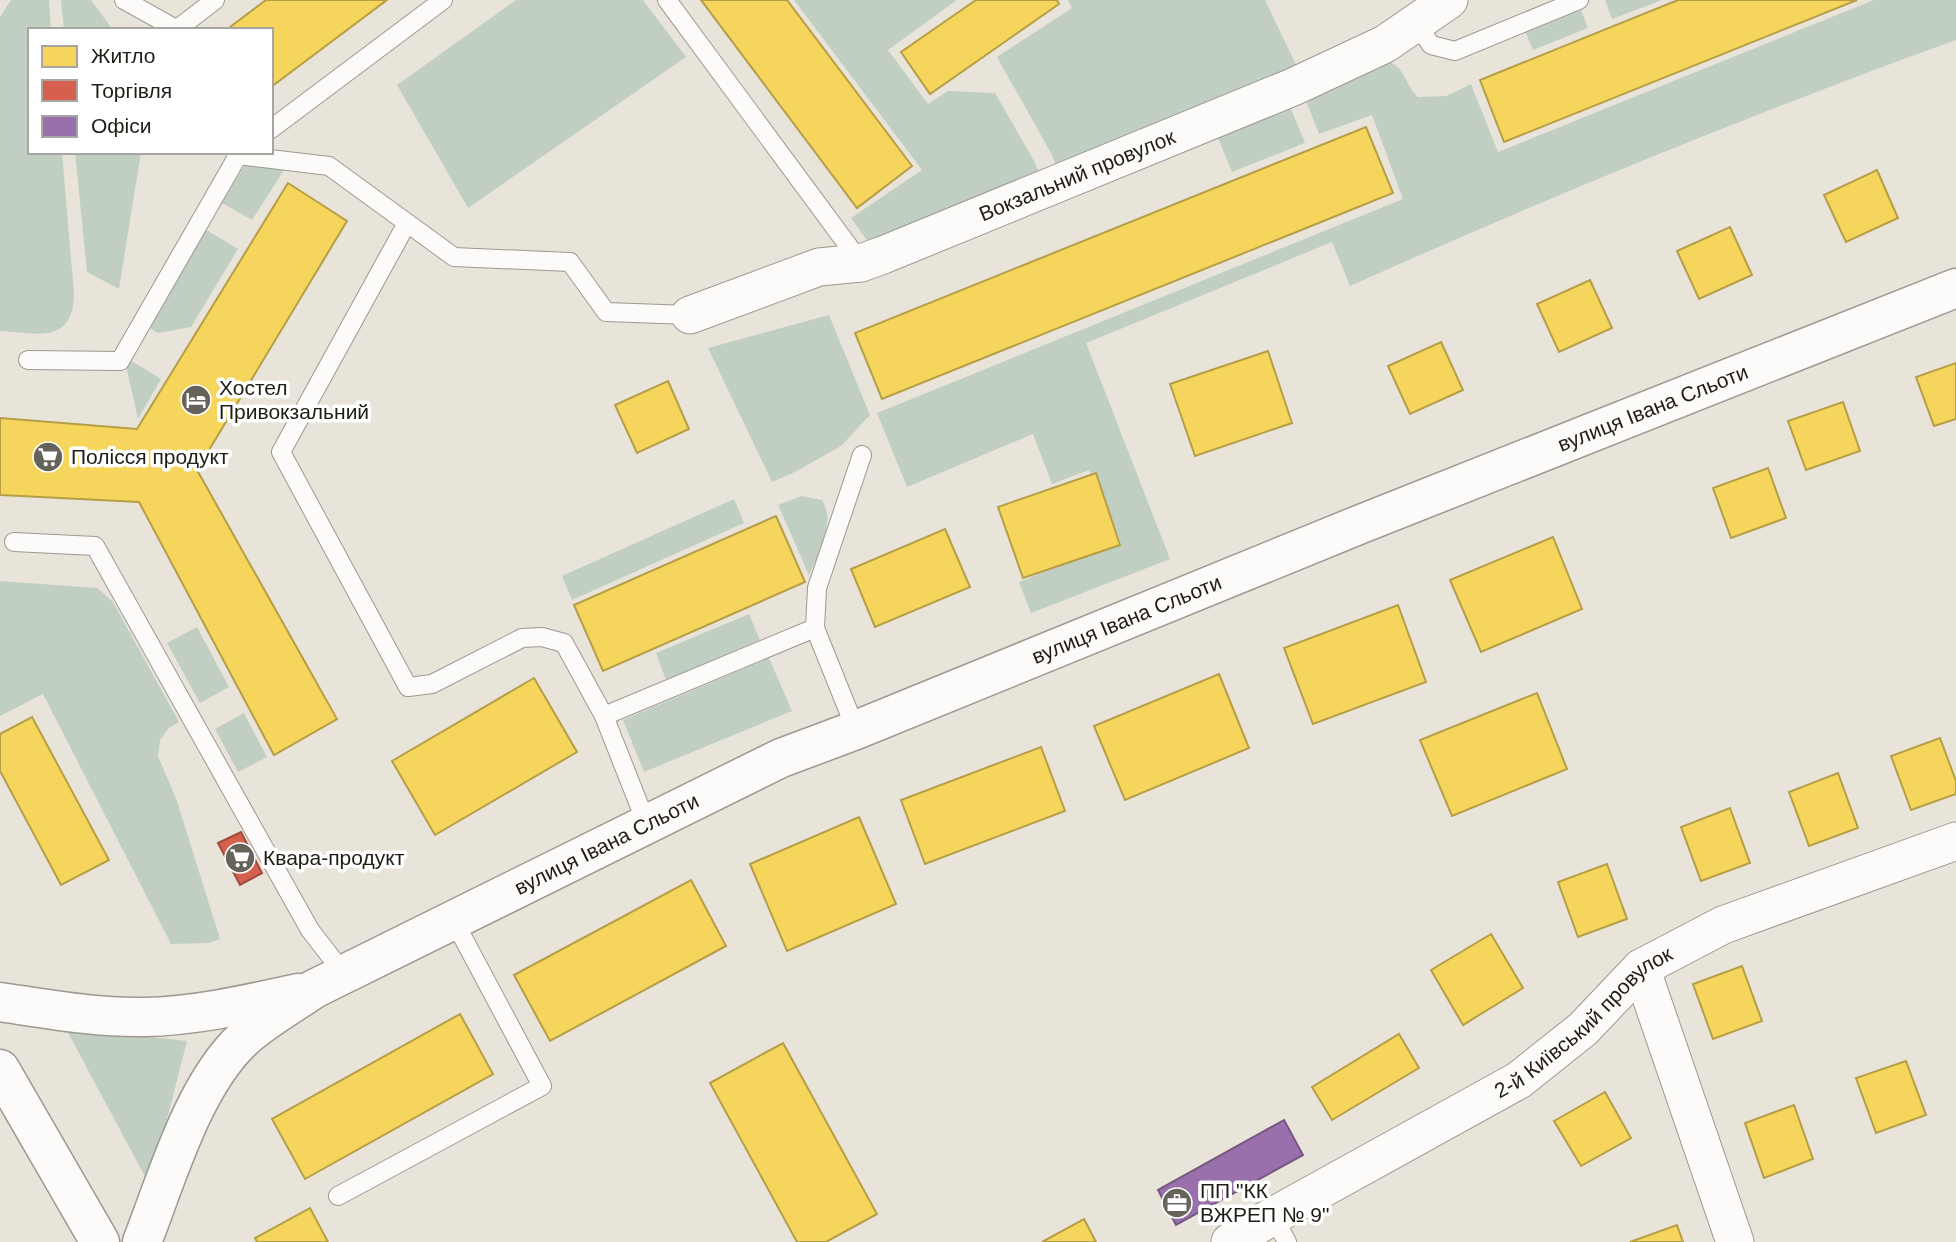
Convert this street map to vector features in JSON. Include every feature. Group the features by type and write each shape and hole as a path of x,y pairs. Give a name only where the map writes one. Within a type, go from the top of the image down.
{"street":[{"name":"Вокзальний провулок","path":"690,315 819,267 861,263 1293,87 1385,44 1408,12 1449,0"},
{"name":"вулиця Івана Сльоти","path":"142,1242 191,1118 209,1081 243,1039 329,981 781,758 1956,288"},
{"name":"2-й Київський провулок","path":"1230,1242 1280,1229 1519,1080 1583,1029 1641,968 1723,925 1956,841"},
{"path":"1641,968 1735,1242"},
{"name":"вулиця Івана Сльоти","path":"0,1002 104,1016 146,1017 201,1012 329,981"},
{"path":"0,1069 100,1242"}],"lane":[{"path":"124,0 173,28"},
{"path":"179,28 215,0"},
{"path":"273,128 443,0"},
{"path":"667,0 861,263"},
{"path":"1408,12 1431,45 1455,51 1579,0"},
{"path":"28,360 120,361 236,154"},
{"path":"244,154 329,166 454,257 570,262 606,312 690,315"},
{"path":"407,223 281,452 408,687 432,684 522,638 541,637 564,643 604,716 647,825"},
{"path":"856,730 815,628 817,588 862,455"},
{"path":"14,542 95,546 310,930 329,981"},
{"path":"604,716 815,628"},
{"path":"338,1196 542,1086 453,919"}],"green space":[{"path":"11,0 49,0 51,28 28,28 28,154 62,154 74,294 67,322 60,329 39,334 0,331 0,17"},
{"path":"61,0 91,0 112,28 64,28"},
{"path":"516,0 643,0 686,57 468,208 397,85"},
{"path":"794,0 957,0 888,50 928,104 948,91 995,93 1042,179 873,249 851,218 922,170"},
{"path":"1068,0 1265,0 1300,73 1059,173 1052,155 997,57 1072,8"},
{"path":"1605,0 1662,0 1612,19"},
{"path":"1874,0 1956,0 1956,40 1651,157 1350,286 1332,242 1086,343 1170,559 1031,613 1019,582 1120,541 1089,470 1052,484 1033,434 907,487 877,413 1403,199 1372,115 1319,134 1303,93 1386,61 1401,71 1418,97 1446,96 1471,84 1498,152"},
{"path":"1581,10 1588,28 1533,50 1526,33"},
{"path":"1287,99 1305,143 1232,172 1214,128"},
{"path":"75,154 141,154 119,289 87,272"},
{"path":"246,163 284,170 252,220 222,203"},
{"path":"205,229 238,249 191,327 158,333 148,327"},
{"path":"829,315 870,415 841,446 772,482 708,348"},
{"path":"130,360 161,379 138,419 126,366"},
{"path":"802,496 822,500 827,518 824,538 809,575 778,505"},
{"path":"734,499 744,523 572,600 562,576"},
{"path":"0,581 97,588 113,602 179,722 169,728 160,740 158,756 177,801 220,939 209,943 171,944 43,694 0,716"},
{"path":"749,614 760,640 666,680 656,653"},
{"path":"197,627 229,687 200,703 167,643"},
{"path":"769,658 792,711 644,772 623,720"},
{"path":"244,713 267,757 238,772 215,729"},
{"path":"65,1027 187,1041 150,1186"}],"building: Житло":[{"path":"266,0 387,0 273,86 273,28 229,28"},
{"path":"701,0 787,0 912,166 857,208"},
{"path":"976,0 1057,0 1059,4 930,94 901,52"},
{"path":"1678,0 1857,0 1504,142 1480,80"},
{"path":"1366,127 1393,193 882,399 855,333"},
{"path":"1877,170 1898,218 1846,242 1824,195"},
{"path":"288,183 347,221 197,470 337,719 274,755 139,502 0,495 0,418 137,429"},
{"path":"1730,227 1752,275 1699,299 1677,251"},
{"path":"1590,280 1612,328 1559,352 1537,304"},
{"path":"1441,342 1463,390 1410,414 1388,366"},
{"path":"1268,351 1292,423 1195,456 1170,384"},
{"path":"1956,363 1956,419 1934,426 1916,377"},
{"path":"668,381 689,429 637,453 615,405"},
{"path":"1843,402 1860,451 1806,470 1788,421"},
{"path":"1768,468 1786,518 1731,538 1713,488"},
{"path":"1096,473 1120,545 1023,578 998,507"},
{"path":"776,516 805,582 603,671 574,605"},
{"path":"945,529 970,587 875,627 851,569"},
{"path":"1553,537 1582,609 1481,652 1450,580"},
{"path":"1398,605 1426,682 1313,724 1284,648"},
{"path":"1219,674 1249,748 1125,800 1094,726"},
{"path":"534,678 577,752 435,835 392,761"},
{"path":"1537,693 1567,769 1452,816 1420,740"},
{"path":"32,717 109,860 61,885 0,771 0,734"},
{"path":"1940,738 1956,781 1956,794 1911,810 1891,756"},
{"path":"1041,747 1065,811 925,864 901,800"},
{"path":"1838,773 1858,828 1809,846 1789,792"},
{"path":"1730,808 1750,863 1701,881 1681,827"},
{"path":"859,817 896,904 787,951 750,864"},
{"path":"1607,864 1627,919 1578,937 1558,882"},
{"path":"691,880 726,946 550,1041 514,975"},
{"path":"1491,934 1523,988 1463,1025 1431,970"},
{"path":"1742,966 1762,1021 1713,1039 1693,984"},
{"path":"460,1014 493,1074 305,1179 272,1119"},
{"path":"1399,1034 1419,1068 1332,1120 1312,1087"},
{"path":"783,1043 877,1214 826,1242 797,1242 710,1083"},
{"path":"1906,1061 1926,1115 1876,1133 1856,1078"},
{"path":"1605,1092 1631,1138 1581,1166 1554,1121"},
{"path":"1794,1105 1813,1159 1764,1178 1745,1123"},
{"path":"310,1208 328,1242 257,1242 255,1238"},
{"path":"1084,1219 1096,1242 1042,1242"},
{"path":"1677,1225 1683,1242 1630,1242"}],"building: Торгівля":[{"name":"Квара-продукт","path":"241,832 262,873 240,885 218,843"}],"building: Офіси":[{"path":"1284,1120 1303,1155 1176,1225 1158,1190"}],"place":[{"name":"Хостел Привокзальний","path":"196,400"},
{"name":"Полісся продукт","path":"48,457"},
{"name":"Квара-продукт","path":"240,858"},
{"name":"ПП \"КК ВЖРЕП № 9\"","path":"1177,1203"}]}
